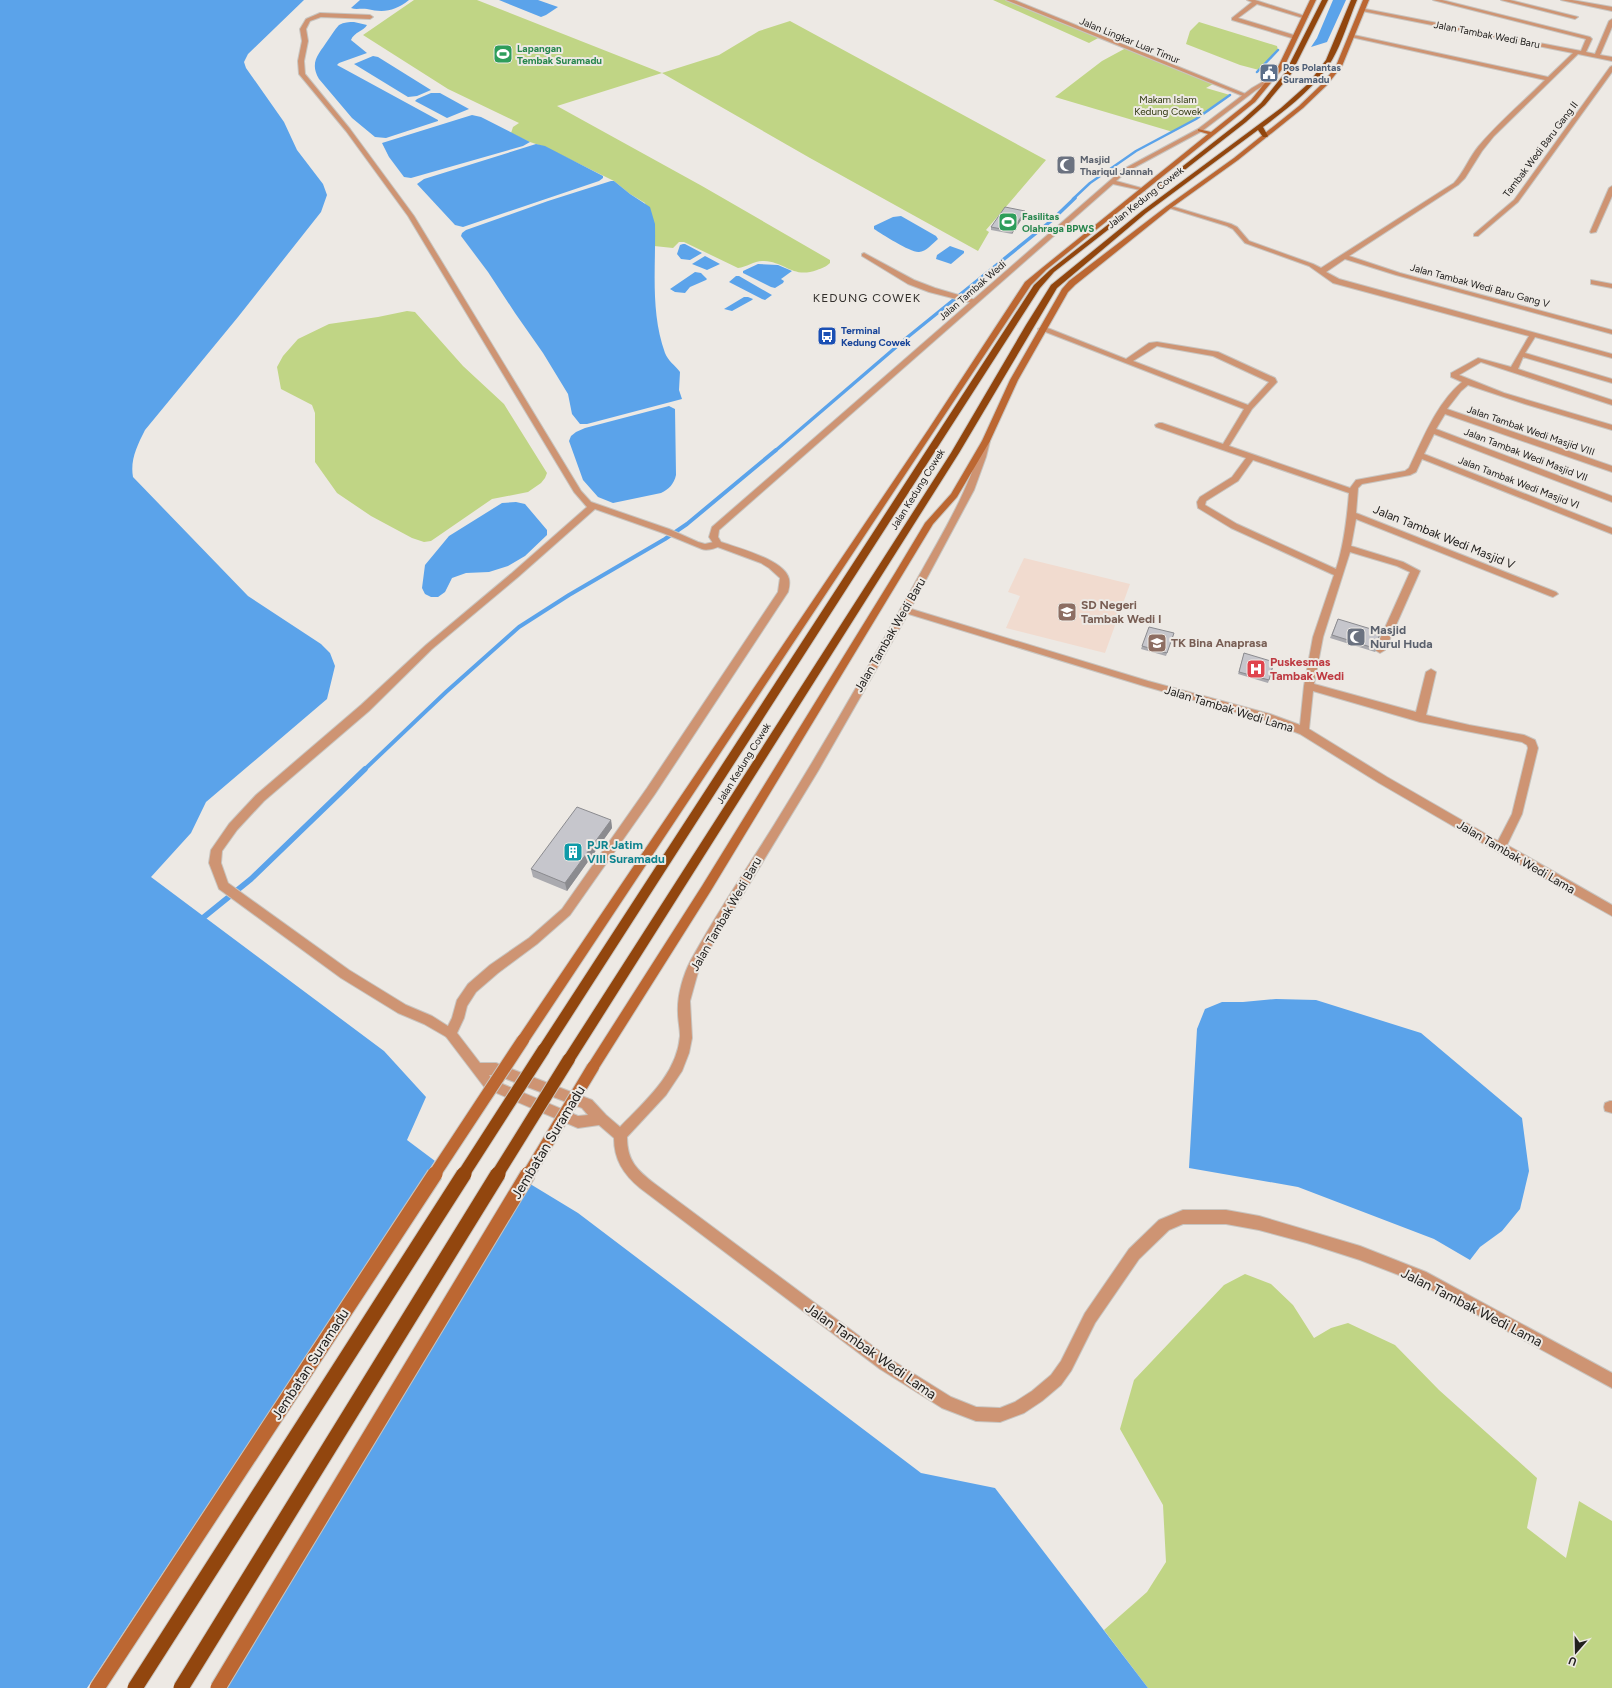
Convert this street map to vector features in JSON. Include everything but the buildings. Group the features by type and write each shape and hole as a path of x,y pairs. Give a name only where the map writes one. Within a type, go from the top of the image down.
{"highway":[{"name":"Jalan Kedung Cowek","path":"134,1688 544,1049 1043,279 1244,121 1274,92 1288,74 1325,0"},
{"name":"Jalan Kedung Cowek","path":"569,1059 955,453 1054,287 1144,212 1299,95 1321,73 1331,56 1354,0"},
{"path":"1259,126 1265,136"},
{"name":"Jembatan Suramadu","path":"181,1688 569,1059"}],"main road":[{"path":"1273,78 1281,67 1313,0"},
{"name":"Jalan Kedung Cowek","path":"1169,207 1236,159 1301,107 1325,84 1339,66 1345,54 1351,35 1366,0"},
{"name":"Jembatan Suramadu","path":"97,1688 523,1040 932,430 1028,284 1044,269 1253,101 1273,78"},
{"path":"1200,130 1213,134"},
{"name":"Jalan Tambak Wedi Baru","path":"986,441 1014,380 1065,291 1072,283 1169,207"},
{"name":"Jembatan Suramadu","path":"218,1688 593,1068 710,883 900,573 929,523 954,495 986,441"}],"street":[{"name":"Jalan Lingkar Luar Timur","path":"1009,0 1245,95"},
{"path":"1250,0 1305,16"},
{"path":"1263,4 1269,0"},
{"path":"1322,271 1456,184 1462,178 1479,150 1492,135 1550,79 1580,53 1589,39 1436,0"},
{"path":"1504,0 1575,17"},
{"path":"1564,0 1612,9"},
{"path":"1256,2 1234,19 1296,37"},
{"name":"Jalan Tambak Wedi Baru","path":"1362,9 1612,59"},
{"path":"370,17 320,15 308,20 303,29 305,41 301,61 302,74 305,79 317,90 348,130 411,216 578,492 588,504 593,506 666,531 685,540 705,546 718,544 769,564 780,571 784,578 785,585 783,592 646,797 566,912 533,941 494,969 472,988 461,1004 458,1018 450,1034"},
{"path":"1597,56 1612,21"},
{"path":"1351,35 1550,79"},
{"name":"Tambak Wedi Baru Gang II","path":"1476,235 1516,201 1612,68"},
{"name":"Jalan Tambak Wedi","path":"718,544 714,541 713,537 715,529 1124,171 1200,130 1245,95 1273,78"},
{"path":"1112,182 1143,190"},
{"path":"1593,232 1612,188"},
{"path":"1169,207 1229,225 1235,228 1247,242 1322,271 1331,278 1344,283 1612,356"},
{"path":"864,255 911,282 975,302"},
{"name":"Jalan Tambak Wedi Baru Gang V","path":"1344,257 1398,274 1612,332"},
{"path":"1594,282 1612,286"},
{"path":"1042,329 1249,408"},
{"path":"1513,371 1521,354 1533,335"},
{"path":"1128,361 1155,344 1215,354 1272,380 1273,382 1249,408 1225,447"},
{"path":"1521,354 1612,381"},
{"path":"1612,404 1478,360 1454,375 1467,382 1612,428"},
{"path":"1304,731 1309,686 1318,637 1346,548 1352,514 1354,487 1359,482 1409,473 1413,470 1432,430 1456,393 1467,382"},
{"name":"Jalan Tambak Wedi Masjid VIII","path":"1444,411 1612,469"},
{"path":"1159,425 1354,492"},
{"name":"Jalan Tambak Wedi Masjid VII","path":"1432,430 1612,499"},
{"name":"Jalan Tambak Wedi Baru","path":"620,1135 660,1095 671,1079 682,1055 686,1037 684,1007 685,994 695,963 905,610 970,487 984,455 986,441"},
{"name":"Jalan Tambak Wedi Masjid VI","path":"1419,455 1612,530"},
{"path":"1252,456 1235,479 1204,499 1201,502 1201,506 1234,526 1338,573"},
{"path":"593,506 515,575 429,647 365,708 260,798 233,827 217,850 215,863 223,886 244,902 345,974 402,1009 428,1020 450,1034 489,1084 578,1122 601,1120"},
{"name":"Jalan Tambak Wedi Masjid V","path":"1352,514 1553,594"},
{"path":"1346,548 1400,564 1415,571 1380,650"},
{"name":"Jalan Tambak Wedi Lama","path":"905,610 1147,684 1270,718 1304,731 1383,780 1612,911"},
{"path":"1420,718 1430,672"},
{"path":"1309,686 1420,718 1457,727 1524,739 1531,743 1533,748 1517,814 1500,848"},
{"path":"478,1068 496,1069 587,1104 601,1120 620,1135"},
{"name":"Jalan Tambak Wedi Lama","path":"620,1135 622,1154 628,1167 635,1175 675,1207 885,1364 947,1403 976,1414 1000,1415 1019,1408 1037,1396 1056,1380 1066,1366 1090,1318 1134,1254 1164,1224 1183,1217 1226,1218 1259,1223 1307,1236 1360,1253 1421,1278 1612,1381"}],"shaded area":[{"name":"SD Negeri Tambak Wedi I","path":"1024,558 1130,584 1105,653 1006,628 1020,596 1008,592"}],"green space":[{"path":"414,0 477,0 662,73 557,106 702,186 830,260 830,263 827,266 817,270 802,273 772,262 764,261 738,268 684,242 679,242 673,248 654,246 655,240 645,203 630,194 614,181 545,147 511,133 513,127 519,123 448,89 363,35"},
{"path":"993,0 1009,0 1100,37 1089,43"},
{"path":"790,21 1046,160 986,230 989,232 978,251 810,158 662,73 719,55 759,31"},
{"path":"1199,22 1277,46 1278,50 1259,70 1240,65 1186,44 1190,31"},
{"name":"Makam Islam Kedung Cowek","path":"1126,48 1215,83 1206,88 1230,95 1196,119 1173,132 1055,97 1102,61"},
{"path":"407,311 415,312 463,366 504,404 547,473 541,483 528,492 492,499 431,541 424,542 412,538 371,516 337,493 315,462 315,413 312,405 281,389 277,367 283,356 298,339 329,324"},
{"path":"1245,1274 1271,1284 1293,1305 1314,1338 1331,1328 1348,1323 1395,1345 1439,1390 1537,1478 1527,1528 1566,1558 1579,1501 1612,1521 1612,1688 1148,1688 1104,1630 1147,1592 1166,1562 1163,1505 1120,1429 1134,1380 1224,1285"}],"water":[{"path":"0,0 304,0 248,54 244,62 246,68 284,122 297,150 323,184 327,195 321,212 238,317 145,430 133,459 132,471 133,477 248,596 321,644 330,653 335,666 327,699 206,802 191,833 151,877 384,1051 426,1097 407,1140 443,1167 471,1148 578,1213 921,1473 995,1488 1148,1688 0,1688"},
{"path":"360,0 409,0 399,7 384,11 351,8"},
{"path":"499,0 538,0 558,7 541,17"},
{"path":"1333,0 1346,0 1327,42 1311,47 1317,38"},
{"path":"354,22 367,25 364,29 354,35 351,40 367,53 337,65 438,121 386,138 375,137 352,118 319,79 316,73 315,63 316,58 339,25"},
{"path":"373,56 378,57 431,90 417,96 408,97 354,64"},
{"path":"431,93 440,93 469,109 447,118 415,101"},
{"path":"472,115 481,117 530,142 523,146 411,178 404,177 389,157 382,143"},
{"path":"536,144 545,146 603,176 603,178 599,181 463,227 455,225 417,184 424,179"},
{"path":"614,181 650,207 655,224 655,289 657,321 665,353 680,372 679,390 682,399 587,424 580,424 572,414 568,394 543,353 488,272 461,236 466,230 548,201"},
{"path":"901,216 936,236 938,239 924,251 915,252 896,243 874,229 874,226 893,217"},
{"path":"683,244 702,253 690,260 681,259 677,254 680,245"},
{"path":"950,246 964,251 964,253 951,264 936,259 937,255"},
{"path":"705,256 720,264 707,270 692,264"},
{"path":"758,264 778,265 792,271 781,279 784,281 783,283 775,288 743,273 743,271"},
{"path":"695,272 701,273 707,279 690,287 685,293 675,292 670,289"},
{"path":"736,276 739,276 772,295 765,300 729,282"},
{"path":"744,297 753,299 732,311 724,309"},
{"path":"669,406 675,409 676,475 671,486 661,493 613,503 598,497 583,480 569,441 571,436 585,428"},
{"path":"516,502 525,504 547,530 547,535 525,556 508,566 489,572 466,573 452,578 445,592 438,597 431,597 425,594 422,588 425,565 449,536 502,503"},
{"path":"1276,999 1316,1000 1421,1033 1522,1118 1529,1171 1520,1209 1502,1231 1480,1247 1470,1260 1434,1239 1298,1187 1189,1168 1197,1029 1205,1009 1222,1002"}],"pier":[{"path":"470,1146 531,1182 226,1688 87,1688 436,1159 443,1165"}],"waterway":[{"path":"1257,72 1278,50"},
{"path":"1073,199 1090,183 1136,151 1196,119 1230,95"},
{"path":"775,451 909,336 1051,221 1075,198"},
{"path":"364,770 446,692 519,627 569,595 665,539 687,524 776,450"},
{"path":"204,917 251,879 365,769"}],"place":[{"name":"Lapangan Tembak Suramadu","path":"503,54"},
{"name":"Pos Polantas Suramadu","path":"1269,73"},
{"name":"Masjid Thariqul Jannah","path":"1066,165"},
{"name":"Fasilitas Olahraga BPWS","path":"1008,222"},
{"name":"Terminal Kedung Cowek","path":"827,336"},
{"name":"SD Negeri Tambak Wedi I","path":"1067,612"},
{"name":"Masjid Nurul Huda","path":"1356,637"},
{"name":"TK Bina Anaprasa","path":"1157,643"},
{"name":"Puskesmas Tambak Wedi","path":"1256,669"},
{"name":"PJR Jatim VIII Suramadu","path":"573,852"}],"district":[{"name":"KEDUNG COWEK","path":"867,298"}]}
